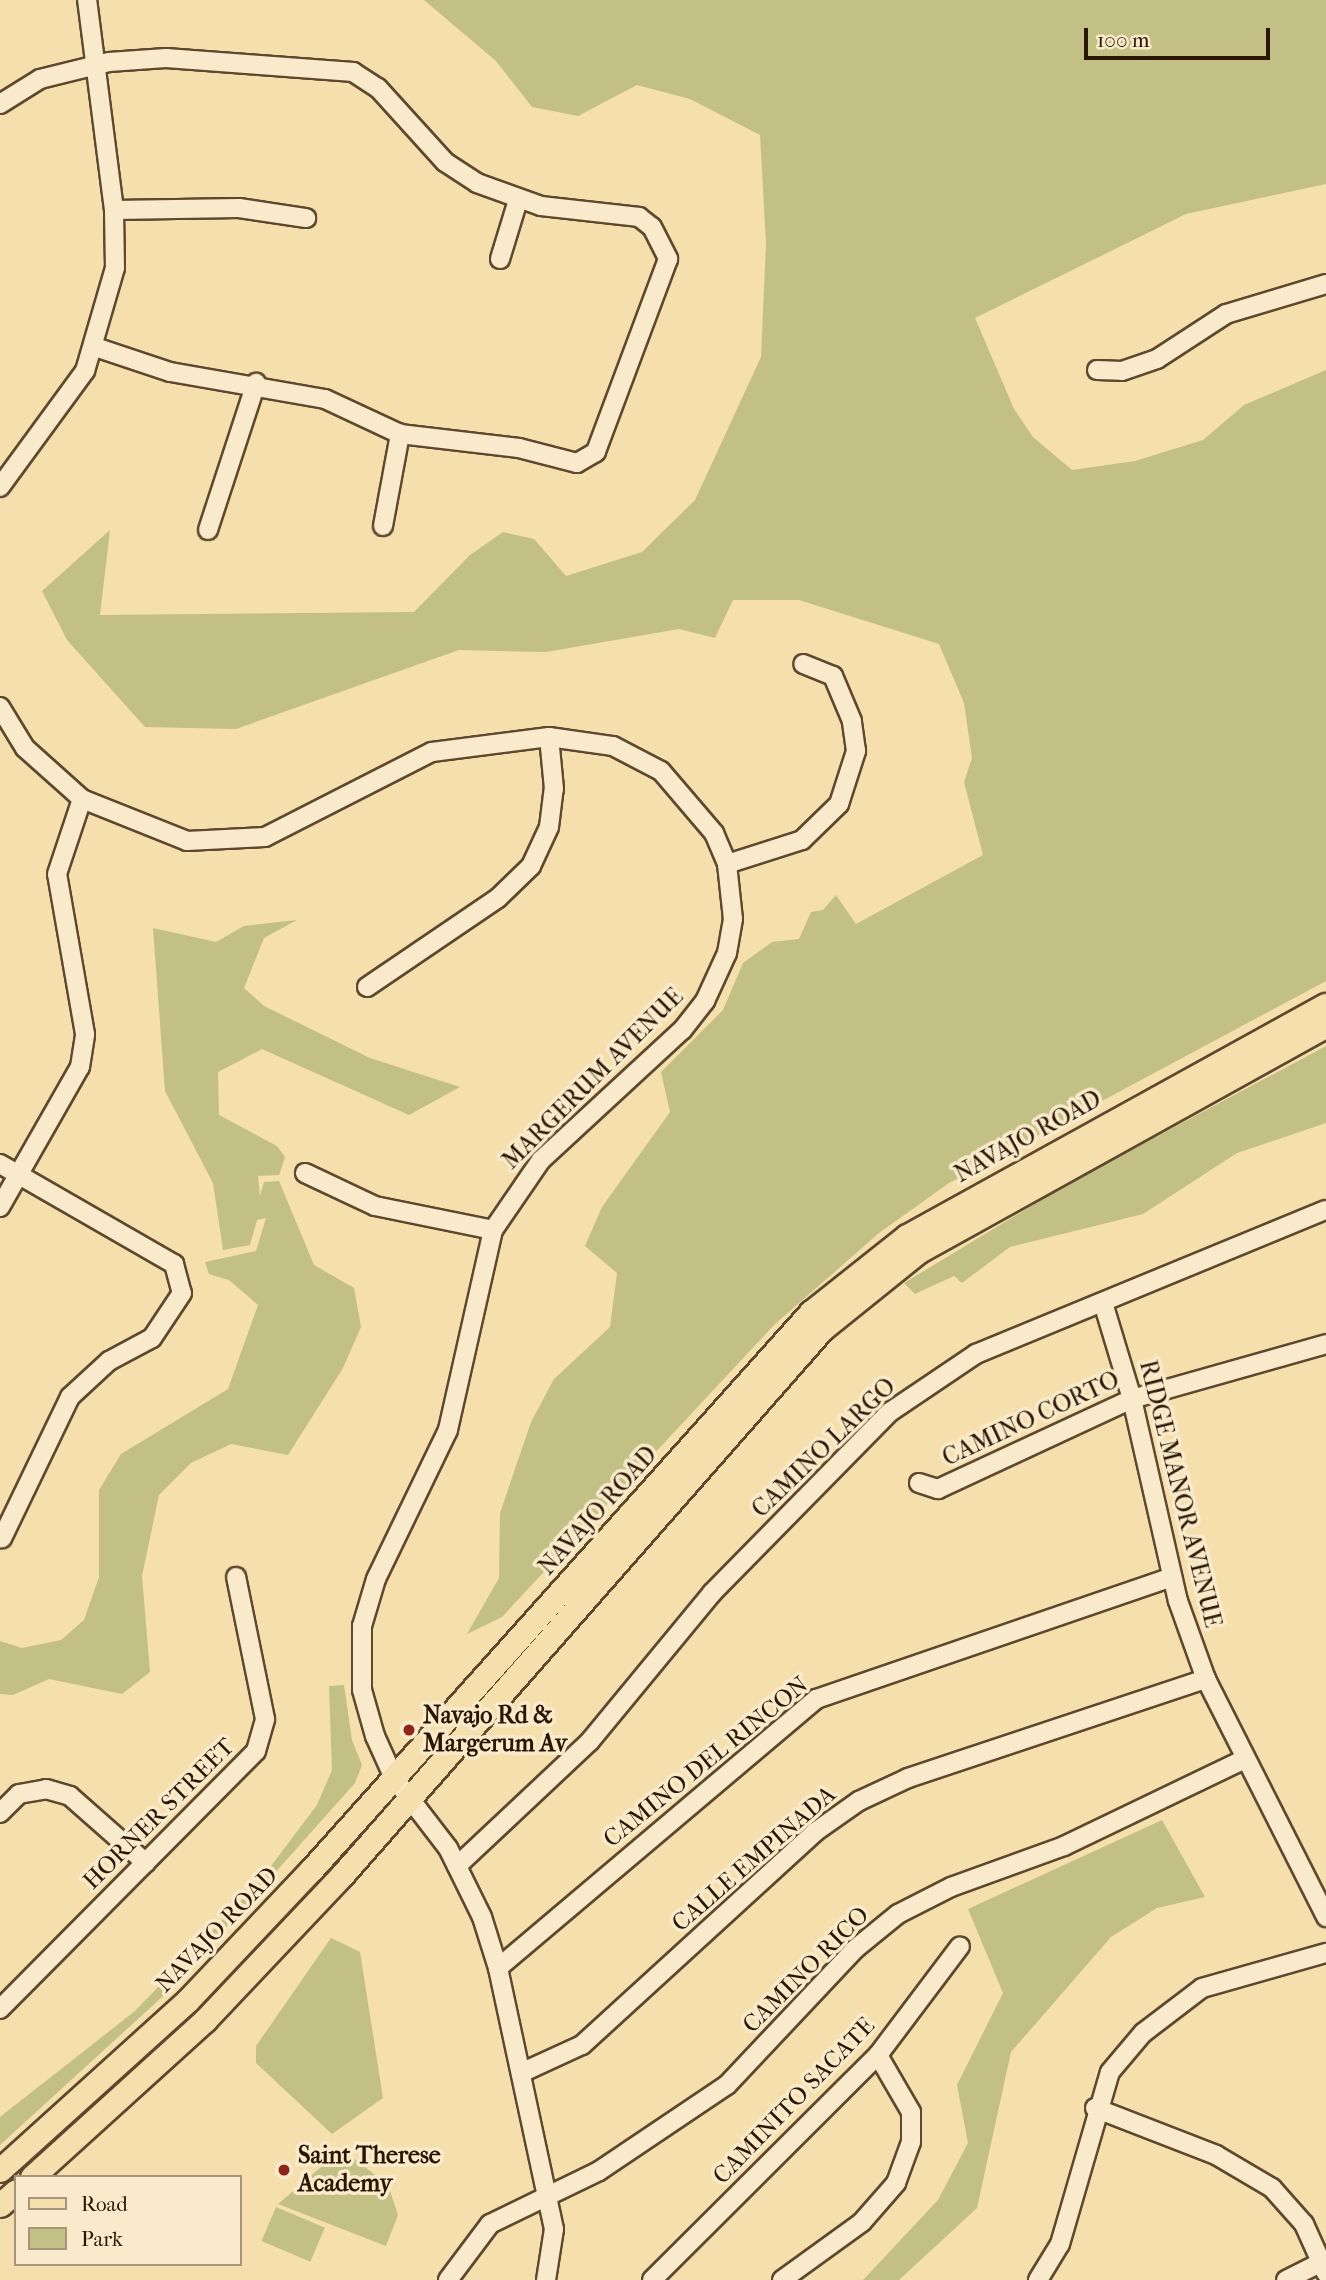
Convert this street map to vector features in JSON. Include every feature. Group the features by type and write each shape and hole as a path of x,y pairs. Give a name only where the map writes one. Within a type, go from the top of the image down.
{"main road":[{"name":"NAVAJO ROAD","path":"0,2170 132,2053 275,1908 811,1312 907,1236 1326,1005"},
{"name":"NAVAJO ROAD","path":"34,2175 121,2100 295,1925 412,1797 822,1329 919,1251 1326,1025"},
{"path":"275,1908 295,1925"},
{"path":"0,2204 14,2193"}],"street":[{"path":"0,488 85,372 95,347 115,268 114,210 92,64 87,0"},
{"path":"0,104 40,79 92,64 166,58 352,72 378,88 445,162 518,200 639,217 661,240 666,276 596,452 577,463 519,447 400,434 325,399 256,383 170,372 95,347"},
{"path":"500,259 518,200"},
{"path":"114,210 239,208 306,218"},
{"path":"1097,370 1122,371 1157,359 1226,314 1326,284"},
{"path":"208,530 256,383"},
{"path":"383,526 400,434"},
{"path":"727,864 802,840 839,804 856,751 852,721 833,676 803,664"},
{"name":"MARGERUM AVENUE","path":"0,707 25,748 82,799 148,830 187,841 237,843 294,826 432,752 549,737 614,747 661,771 714,833 727,864 733,919 727,953 705,1001 682,1030 541,1160 493,1230 448,1430 376,1579 362,1626 362,1690 394,1778"},
{"path":"367,987 498,898 531,866 549,827 554,789 549,737"},
{"path":"0,1207 64,1104 81,1056 85,1034 57,874 82,799"},
{"path":"0,1164 178,1271 182,1293 152,1338 109,1361 70,1397 2,1538"},
{"path":"305,1173 375,1206 493,1230"},
{"name":"CAMINO LARGO","path":"457,1866 590,1741 712,1593 890,1412 976,1354 1104,1306 1256,1234 1326,1210"},
{"name":"RIDGE MANOR AVENUE","path":"1104,1306 1132,1399 1172,1577 1206,1679 1243,1760 1326,1917"},
{"name":"CAMINO CORTO","path":"919,1483 938,1489 1132,1399 1326,1344"},
{"name":"HORNER STREET","path":"0,2009 256,1751 265,1719 236,1577"},
{"name":"CAMINO DEL RINCON","path":"498,1968 816,1699 1172,1577"},
{"name":"CALLE EMPINADA","path":"523,2072 582,2045 816,1832 859,1801 908,1778 1206,1679"},
{"name":"CAMINO RICO","path":"448,2280 490,2224 669,2130 727,2085 855,1949 898,1914 951,1886 1064,1846 1243,1760"},
{"path":"394,1778 412,1797 457,1866 498,1968 523,2072 554,2229 546,2280"},
{"path":"0,1813 19,1794 46,1789 70,1796 146,1863"},
{"name":"CAMINITO SACATE","path":"652,2280 878,2055 960,1946"},
{"path":"1038,2280 1060,2244 1080,2186 1095,2108 1110,2071 1143,2033 1202,1988 1326,1953"},
{"path":"782,2280 862,2222 896,2183 911,2143 911,2112 878,2055"},
{"path":"1095,2108 1248,2171 1304,2224 1324,2267 1286,2280"}],"green space":[{"path":"424,0 1326,0 1326,184 1186,214 975,318 1014,409 1033,437 1072,470 1135,461 1203,440 1244,405 1326,370 1326,981 949,1183 879,1233 774,1325 502,1617 467,1634 499,1578 500,1513 531,1422 554,1379 610,1327 617,1273 585,1246 602,1207 670,1112 661,1072 723,1010 743,963 772,942 799,939 811,912 823,910 836,895 856,924 983,855 964,782 972,758 964,703 939,644 799,600 733,600 715,638 679,629 546,652 459,650 236,729 145,727 67,640 42,591 110,530 100,615 414,612 470,555 503,532 534,539 566,576 642,552 695,500 761,357 766,243 760,135 690,99 637,85 578,116 532,107 496,61"},
{"path":"297,920 264,938 244,988 264,1006 370,1058 460,1087 409,1115 262,1049 218,1072 219,1115 277,1146 285,1157 279,1175 258,1176 260,1196 264,1182 279,1181 314,1265 354,1288 361,1327 343,1368 288,1455 231,1444 191,1463 159,1495 142,1576 150,1672 122,1694 49,1679 13,1695 0,1694 0,1641 22,1648 61,1640 84,1620 99,1577 99,1490 121,1454 228,1389 258,1305 229,1280 209,1274 205,1262 256,1251 266,1218 257,1220 250,1245 223,1250 213,1183 165,1091 153,928 216,942 244,926"},
{"path":"1326,1046 1326,1123 1237,1153 1143,1214 1010,1247 962,1283 954,1276 915,1294 904,1283 1066,1185"},
{"path":"344,1685 352,1740 362,1765 355,1783 173,1987 0,2145 0,2117 135,2011 259,1882 317,1805 332,1770 329,1686"},
{"path":"1162,1820 1205,1897 1157,1908 1111,1937 1011,2052 977,2208 899,2280 863,2280 938,2200 968,2143 957,2085 1003,1993 968,1909"},
{"path":"331,1938 360,1952 383,2098 332,2134 256,2063 256,2046"},
{"path":"342,2149 388,2185 398,2215 386,2246 278,2204"},
{"path":"276,2207 325,2228 310,2262 262,2241"}],"place":[{"name":"Navajo Rd & Margerum Av","path":"409,1730"},
{"name":"Saint Therese Academy","path":"284,2170"}]}
